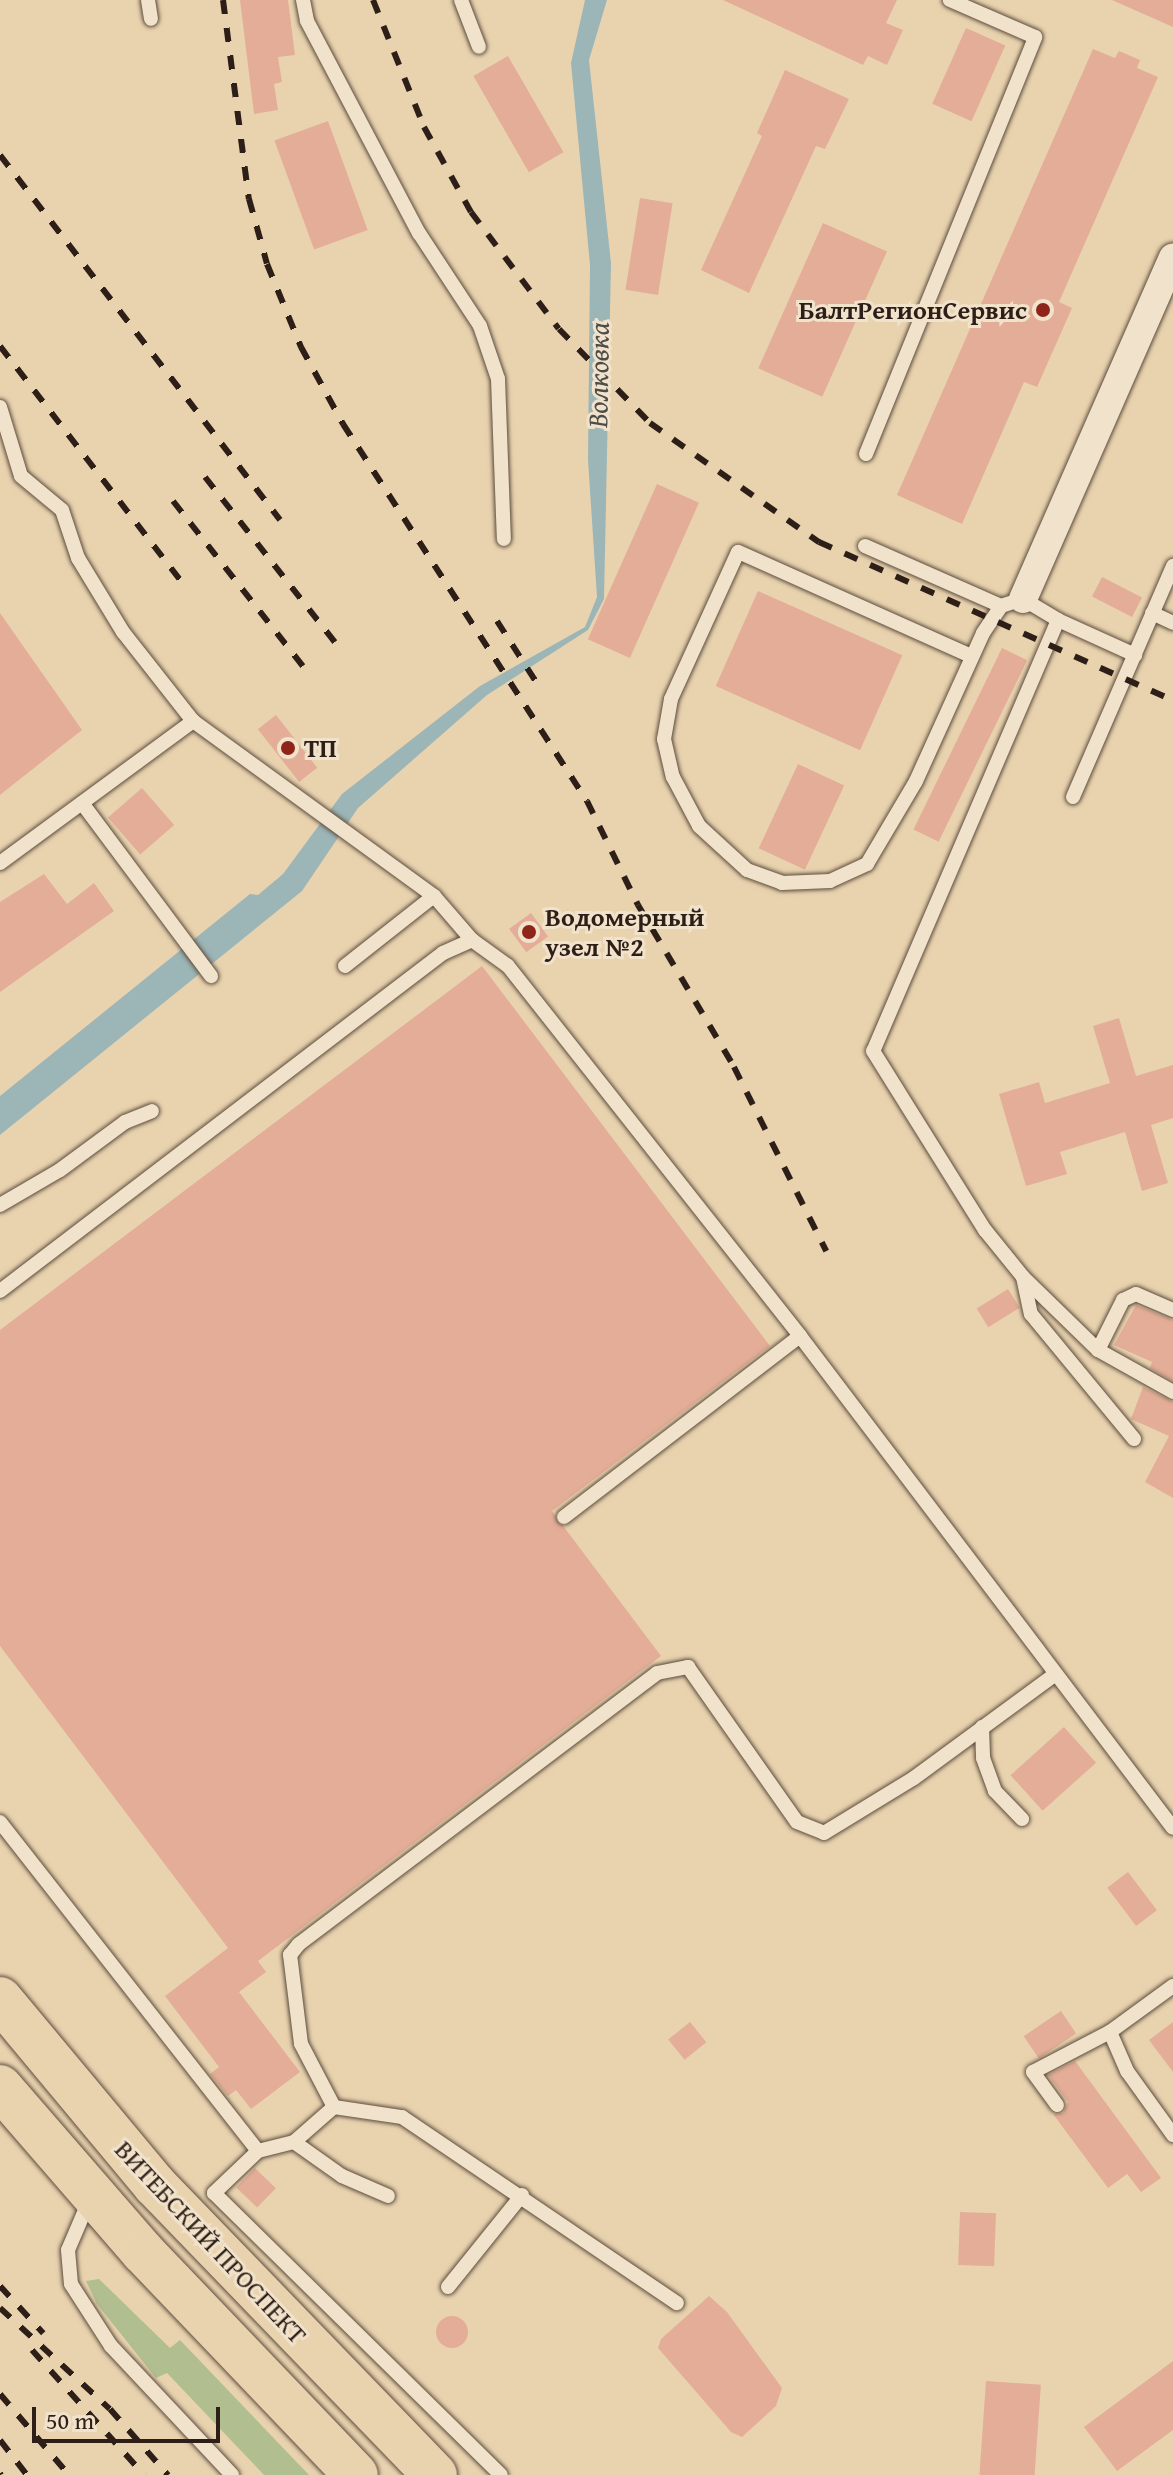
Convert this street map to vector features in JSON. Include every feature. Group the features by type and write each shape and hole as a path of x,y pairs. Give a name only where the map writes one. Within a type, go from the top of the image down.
{"main road":[{"name":"ВИТЕБСКИЙ ПРОСПЕКТ","path":"0,1999 155,2185 435,2475"},
{"name":"ВИТЕБСКИЙ ПРОСПЕКТ","path":"0,2087 92,2195 356,2475"}],"street":[{"path":"1012,602 1173,258"}],"lane":[{"path":"148,0 151,19"},
{"path":"303,0 307,21 419,233 480,326 498,379 504,539"},
{"path":"461,0 479,47"},
{"path":"866,454 1035,37 950,0"},
{"path":"0,407 21,476 62,510 78,558 123,632 193,721 434,896 472,940 508,966 800,1336 1173,1828"},
{"path":"865,546 1058,620 1135,655"},
{"path":"971,656 738,552 671,699 664,739 673,777 699,826 747,870 782,883 830,881 867,864 916,781 971,656 1012,602"},
{"path":"1073,797 1173,566"},
{"path":"1152,613 1173,623"},
{"path":"1058,620 873,1051 977,1218 1023,1277 1098,1350 1173,1392"},
{"path":"0,863 193,721"},
{"path":"82,803 211,976"},
{"path":"345,966 434,896"},
{"path":"0,1291 443,953 472,940"},
{"path":"0,1205 60,1170 125,1122 152,1111"},
{"path":"1023,1277 1031,1314 1134,1439"},
{"path":"1098,1350 1123,1300 1136,1294 1173,1310"},
{"path":"564,1517 800,1336"},
{"path":"334,2107 301,2044 290,1955 657,1673 688,1667 797,1822 824,1833 869,1809 1054,1675"},
{"path":"982,1727 983,1758 995,1791 1022,1819"},
{"path":"0,1822 258,2151"},
{"path":"1057,2105 1033,2072 1110,2032 1173,1986"},
{"path":"1110,2032 1127,2071 1173,2135"},
{"path":"501,2475 214,2193 258,2151 294,2142 334,2107 402,2117 522,2195 677,2303"},
{"path":"294,2142 342,2176 388,2196"},
{"path":"92,2195 68,2250 71,2284 111,2346 232,2475"},
{"path":"448,2287 522,2195"}],"green space":[{"path":"99,2279 170,2348 180,2340 309,2475 264,2475 167,2373 156,2378 97,2304 86,2281"}],"water":[{"name":"Волковка","path":"585,0 607,0 589,60 611,263 604,599 588,630 487,695 358,808 302,891 0,1135 0,1096 250,894 258,895 283,874 342,794 480,686 585,627 597,597 588,460 590,265 571,63"}],"building":[{"path":"240,0 288,0 295,55 278,57 282,82 274,84 278,110 254,114"},
{"path":"723,0 897,0 886,23 903,30 887,65 868,56 863,65"},
{"path":"1112,0 1173,0 1173,27"},
{"path":"966,28 1005,45 972,121 932,104"},
{"path":"1093,49 1115,58 1119,51 1140,60 1137,68 1158,77 1059,302 1072,308 1037,387 1024,382 962,524 897,495"},
{"path":"508,56 564,152 529,172 473,76"},
{"path":"785,70 849,99 825,149 816,146 749,293 701,270 762,136 757,133"},
{"path":"328,121 368,230 314,249 274,140"},
{"path":"640,198 673,203 658,295 625,290"},
{"path":"823,223 887,251 822,397 758,368"},
{"path":"657,484 699,503 630,658 588,639"},
{"path":"1102,577 1142,597 1132,617 1092,597"},
{"path":"758,591 902,655 860,750 716,686"},
{"path":"0,613 82,730 0,795"},
{"path":"1002,648 1027,660 939,842 913,830"},
{"name":"ТП","path":"276,715 317,768 299,782 258,729"},
{"path":"798,764 844,786 805,870 759,848"},
{"path":"142,788 174,825 140,855 108,818"},
{"path":"44,874 67,904 94,883 114,911 0,992 0,902"},
{"name":"Водомерный узел №2","path":"531,913 548,936 526,952 509,929"},
{"path":"482,966 770,1346 552,1511 661,1656 258,1961 266,1972 239,1992 300,2072 251,2109 236,2090 228,2096 210,2074 219,2067 165,1996 228,1948 0,1646 0,1330"},
{"path":"1119,1018 1136,1076 1173,1065 1173,1118 1151,1125 1168,1183 1142,1191 1125,1132 1060,1152 1067,1174 1026,1186 999,1094 1039,1082 1045,1103 1110,1083 1093,1026"},
{"path":"1008,1289 1020,1308 988,1327 977,1309"},
{"path":"1136,1305 1173,1320 1173,1381 1150,1368 1152,1362 1114,1345"},
{"path":"1143,1387 1173,1402 1173,1498 1145,1482 1169,1436 1131,1419"},
{"path":"1064,1727 1096,1763 1043,1811 1010,1775"},
{"path":"1128,1872 1157,1910 1136,1926 1107,1888"},
{"path":"1061,2011 1076,2033 1039,2059 1024,2036"},
{"path":"690,2022 706,2042 685,2060 668,2040"},
{"path":"1173,2022 1173,2072 1149,2040"},
{"path":"1075,2061 1161,2178 1141,2192 1127,2174 1108,2188 1053,2114 1063,2113 1068,2102 1048,2075"},
{"path":"255,2168 276,2188 257,2208 236,2187"},
{"path":"960,2212 996,2213 994,2266 958,2265"},
{"path":"709,2296 727,2312 782,2388 776,2406 742,2437 731,2432 658,2348 661,2339"},
{"path":"452,2316 463,2321 468,2332 463,2343 452,2348 441,2343 436,2332 441,2321"},
{"path":"1173,2361 1173,2430 1117,2471 1084,2427"},
{"path":"986,2381 1041,2385 1035,2475 979,2475"}],"railway":[{"path":"223,0 249,199 267,264 301,347 343,424 587,801 638,905 734,1067 826,1251"},
{"path":"373,0 424,127 471,212 559,329 650,423 819,542 1173,700"},
{"path":"0,155 280,520"},
{"path":"0,346 187,589"},
{"path":"205,477 335,642"},
{"path":"173,501 303,666"},
{"path":"497,621 542,691"},
{"path":"0,2286 43,2333"},
{"path":"0,2308 110,2409 168,2475"},
{"path":"32,2350 144,2475"},
{"path":"0,2394 69,2475"},
{"path":"0,2440 27,2475"}],"place":[{"name":"БалтРегионСервис","path":"1043,310"},
{"name":"ТП","path":"288,748"},
{"name":"Водомерный узел №2","path":"529,932"}]}
